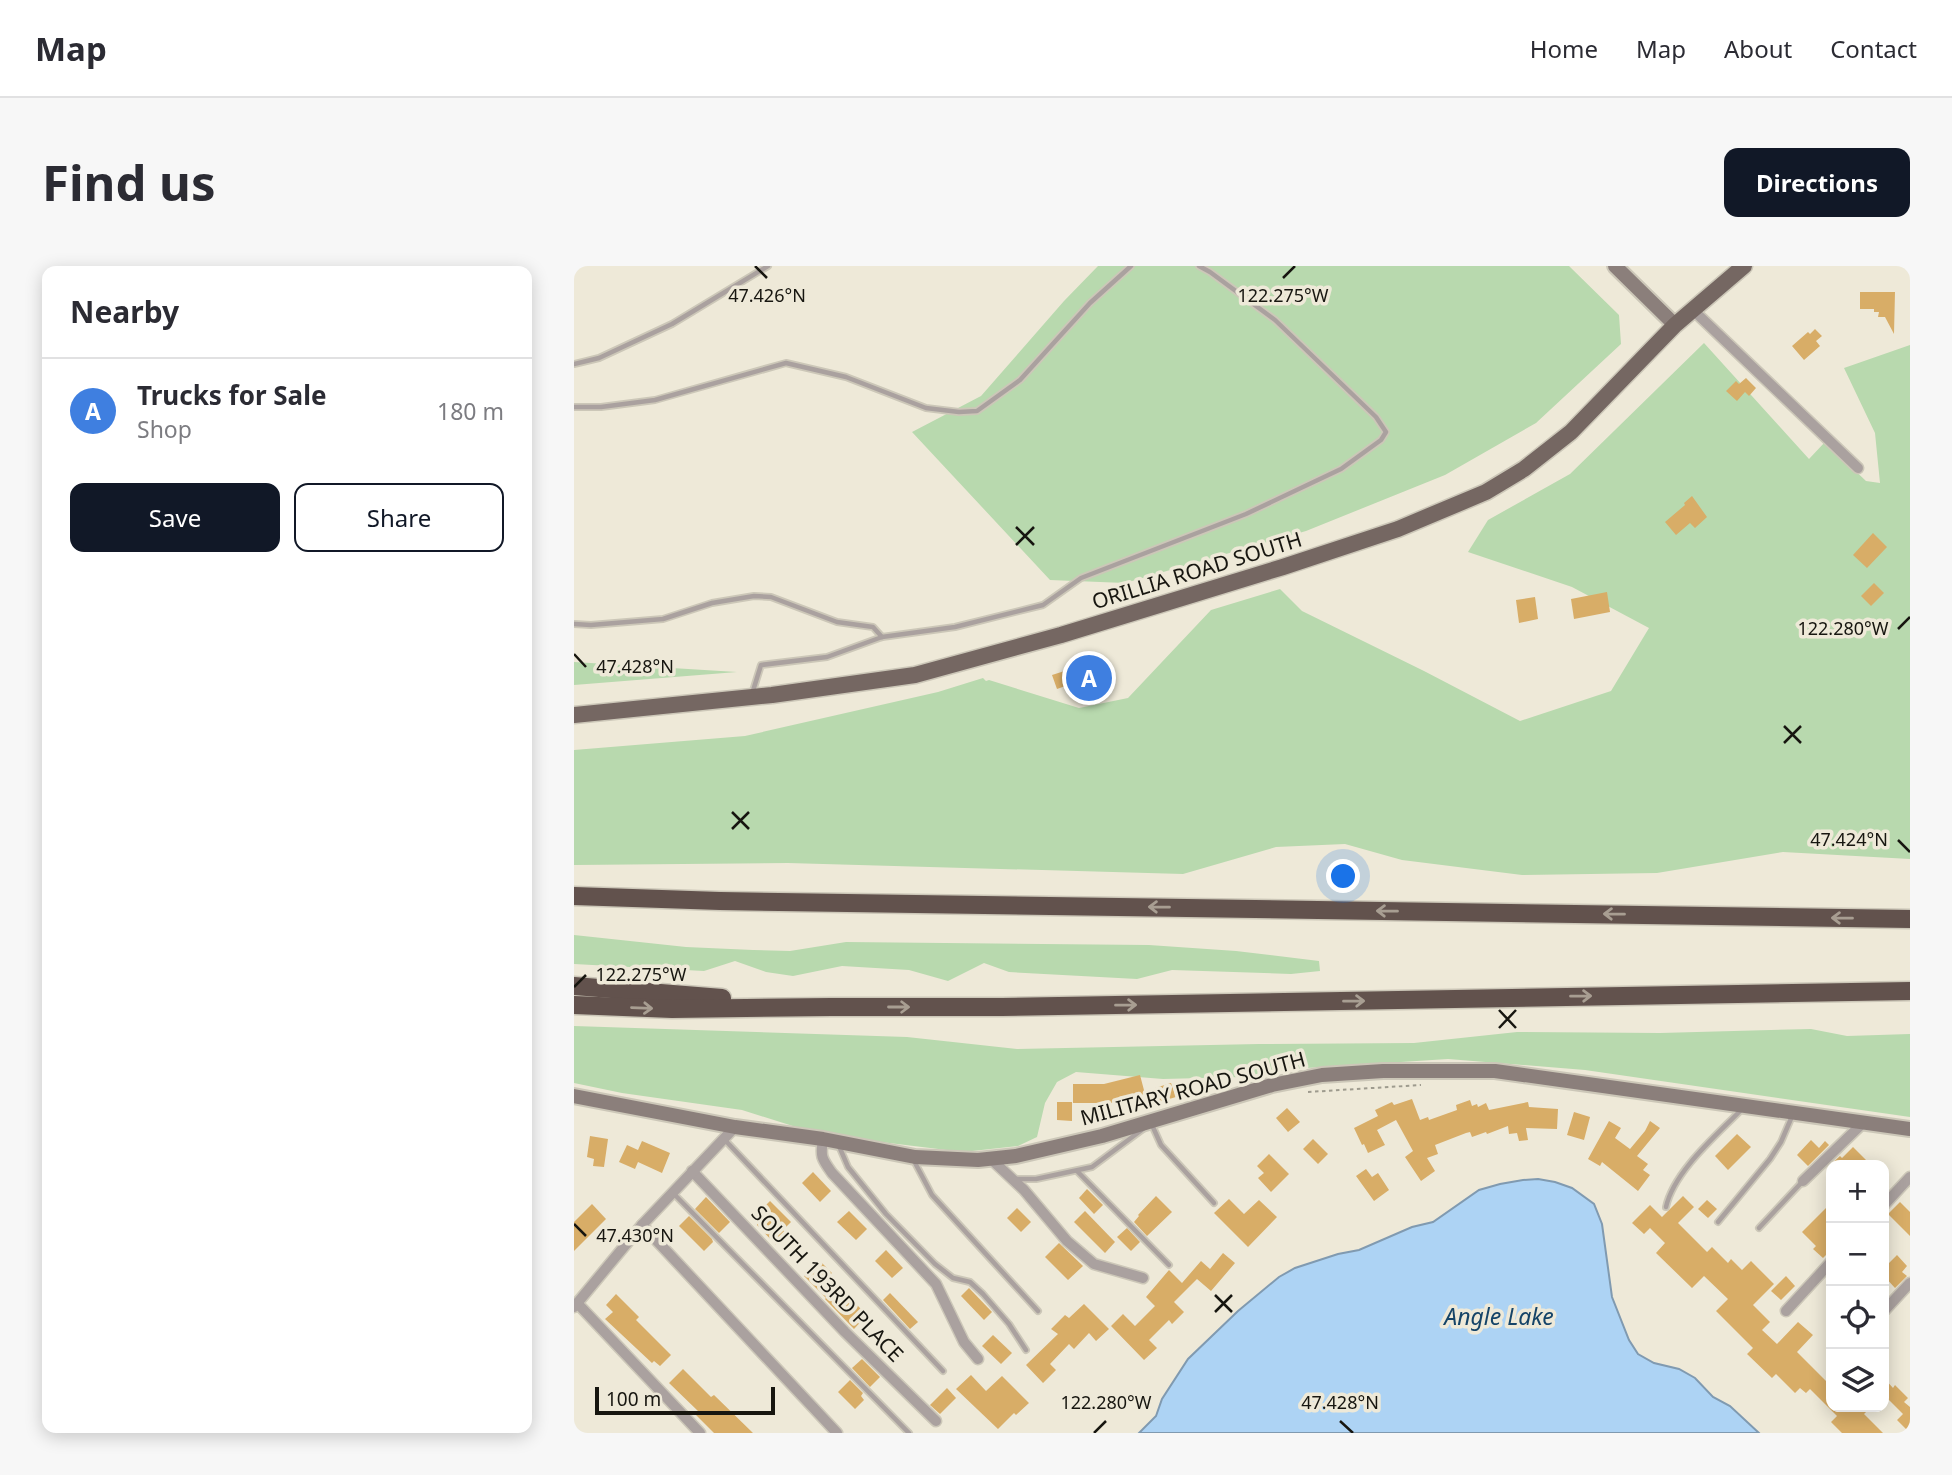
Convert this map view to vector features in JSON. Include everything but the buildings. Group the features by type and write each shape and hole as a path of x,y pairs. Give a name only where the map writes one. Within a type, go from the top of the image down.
{"highway":[{"path":"574,888 645,898"},
{"path":"574,895 1910,919"},
{"path":"574,986 831,1007"},
{"path":"574,1005 672,1009 1030,1007 1910,991"}],"main road":[{"path":"1615,266 1675,325"},
{"name":"ORILLIA ROAD SOUTH","path":"574,715 751,698 915,675 1061,635 1398,529 1486,492 1524,469 1571,432 1675,325 1744,266"},
{"name":"MILITARY ROAD SOUTH","path":"574,1096 735,1127 830,1140 911,1156 978,1160 1058,1147 1151,1123 1272,1086 1322,1075 1383,1071 1495,1071 1910,1129"}],"street":[{"path":"1693,310 1858,468"},
{"path":"1803,1181 1864,1122"},
{"path":"700,1433 576,1305 642,1224 735,1127"},
{"path":"830,1140 821,1152 822,1160 936,1283 964,1342 978,1359"},
{"path":"991,1159 1014,1180 1068,1241 1094,1264 1143,1278"},
{"name":"SOUTH 193RD PLACE","path":"692,1171 845,1332 936,1421"},
{"path":"1889,1200 1910,1177"},
{"path":"642,1224 837,1433"},
{"path":"1786,1311 1826,1267"},
{"path":"1889,1306 1910,1283"}],"lane":[{"path":"574,364 599,358 672,324 768,266"},
{"path":"574,407 601,407 655,400 786,363 846,377 926,408 977,411 1020,380 1090,303 1131,266"},
{"path":"751,698 761,665 827,657 882,637 955,627 1043,605 1081,578 1246,514 1341,468 1381,440 1386,432 1376,417 1275,320 1199,266"},
{"path":"574,624 663,619 712,603 754,596 771,597 837,622 873,626 882,637"},
{"path":"1666,1207 1668,1196 1680,1175 1745,1105"},
{"path":"1718,1222 1781,1142 1793,1112"},
{"path":"1014,1180 1036,1179 1092,1167 1151,1123 1161,1145 1214,1203"},
{"path":"724,1139 943,1371"},
{"path":"830,1140 886,1214 935,1264 953,1278 970,1282 983,1294 1009,1324 1026,1350"},
{"path":"911,1156 932,1195 1038,1311"},
{"path":"1077,1171 1169,1265"},
{"path":"1759,1228 1803,1181"},
{"path":"673,1192 909,1433"}],"path":[{"path":"1299,1094 1351,1088 1432,1085"}],"green space":[{"path":"1098,266 1569,266 1619,315 1621,344 1536,423 1445,475 1306,531 1125,583 1050,580 912,432 981,396"},
{"path":"1704,343 1809,459 1825,442 1866,481 1880,483 1875,433 1844,368 1910,345 1910,859 1783,852 1657,873 1522,875 1402,860 1345,844 1276,847 1183,874 788,863 574,865 574,750 745,736 938,692 983,678 1079,708 1128,698 1211,610 1280,589 1302,611 1520,721 1611,691 1649,628 1572,587 1468,552 1488,520 1570,474"},
{"path":"574,662 737,672 574,685"},
{"path":"574,935 686,947 790,951 846,942 1149,945 1236,951 1319,961 1320,971 1291,974 1172,970 1137,979 1009,972 984,963 948,981 909,970 842,966 793,976 766,972 735,961 704,971 574,964"},
{"path":"574,1026 907,1037 1017,1049 1414,1043 1517,1032 1660,1033 1811,1029 1847,1036 1910,1034 1910,1117 1585,1070 1448,1059 1291,1069 1242,1077 1163,1079 1076,1072 1057,1082 1045,1103 1037,1137 1018,1146 963,1152 881,1142 796,1127 742,1110 622,1093 574,1083"}],"water":[{"name":"Angle Lake","path":"1538,1179 1572,1188 1594,1204 1602,1224 1612,1297 1629,1340 1638,1354 1695,1378 1713,1397 1730,1406 1759,1433 1139,1433 1156,1416 1162,1399 1188,1359 1238,1311 1279,1277 1295,1268 1359,1250 1412,1227 1433,1222 1479,1190"}],"place":[{"name":"Trucks for Sale","path":"1089,678"}]}
